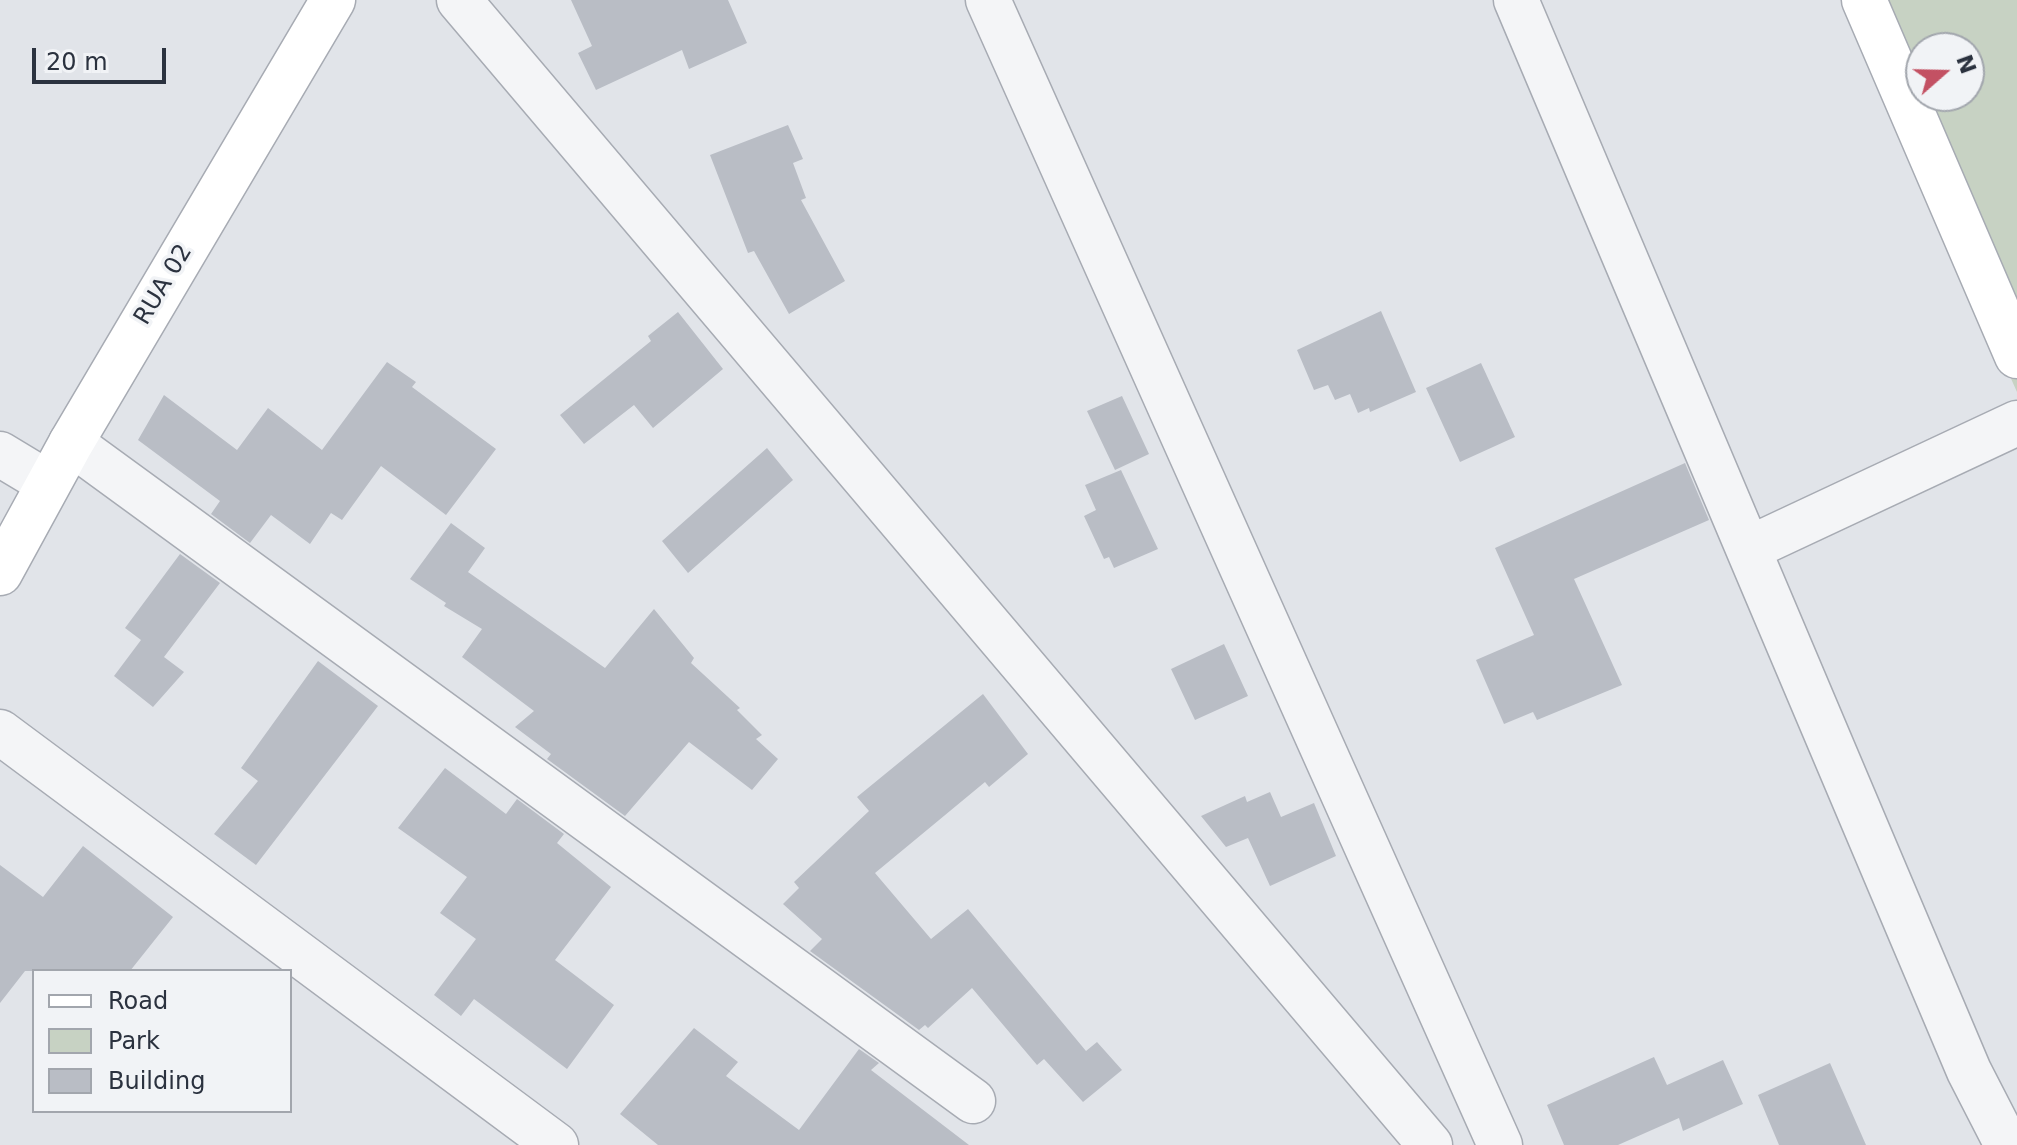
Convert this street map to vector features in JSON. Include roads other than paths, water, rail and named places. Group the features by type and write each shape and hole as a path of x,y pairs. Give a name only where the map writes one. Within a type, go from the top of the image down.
{"street":[{"name":"RUA 02","path":"0,573 71,443 333,0"},
{"path":"459,0 1430,1145"},
{"path":"988,0 1500,1145"},
{"path":"1516,0 1969,1071 2007,1145"},
{"path":"1864,0 2017,356"},
{"path":"1750,548 2017,423"},
{"path":"71,443 973,1101"},
{"path":"0,454 48,483"},
{"path":"0,732 556,1145"}]}
